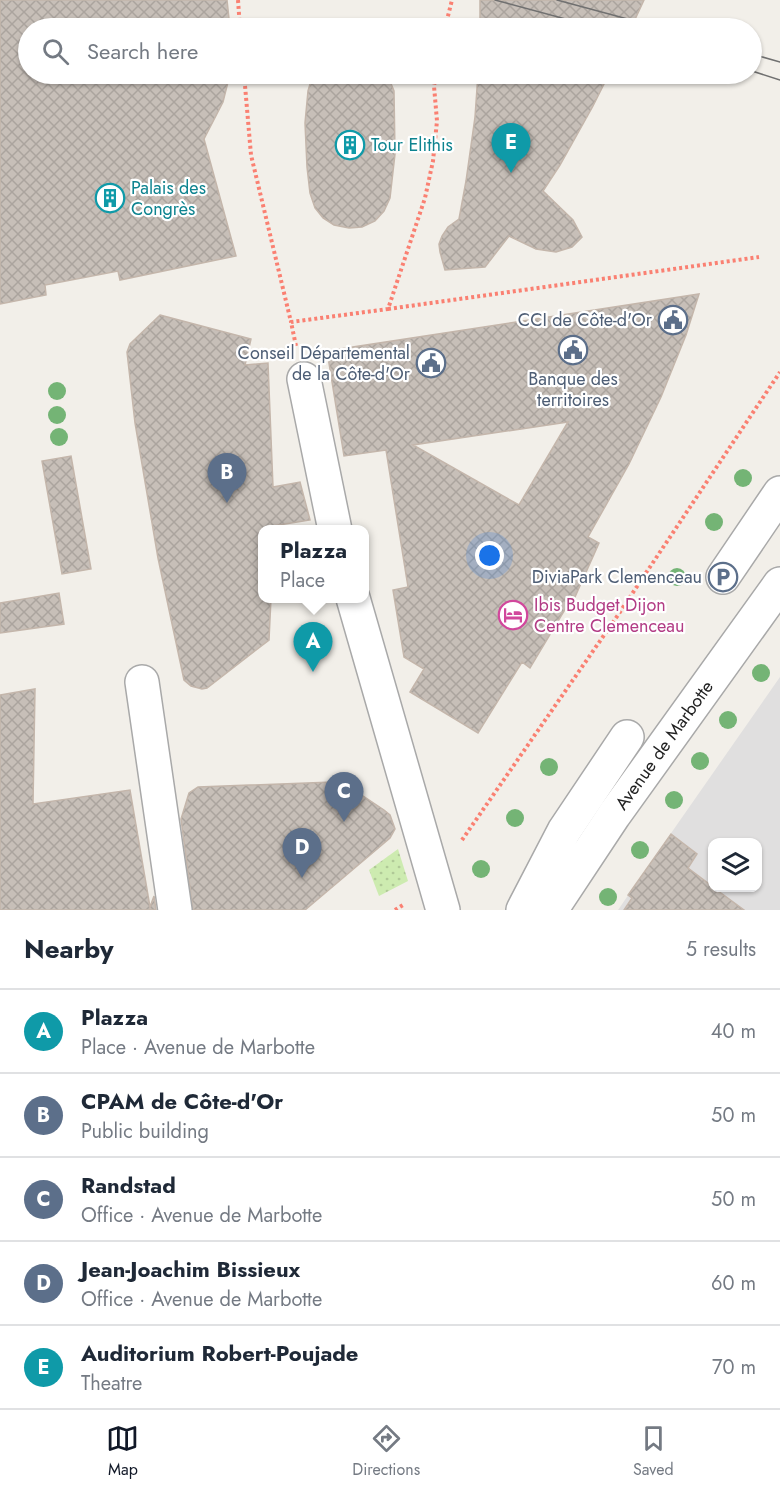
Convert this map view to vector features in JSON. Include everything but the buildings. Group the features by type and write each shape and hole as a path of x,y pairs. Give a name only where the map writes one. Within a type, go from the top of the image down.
{"street":[{"path":"304,379 334,525"},
{"path":"723,578 780,494"},
{"name":"Avenue de Marbotte","path":"556,908 614,815 780,584"},
{"path":"354,603 439,895"},
{"path":"142,682 175,910"},
{"path":"523,910 564,831 627,737"}],"path":[{"path":"238,0 239,18"},
{"path":"448,18 452,0"},
{"path":"245,84 251,155 304,379"},
{"path":"388,309 425,198 433,161 437,122 434,84"},
{"path":"291,322 759,257"},
{"path":"395,910 409,902 439,895 618,615 780,372"}],"shaded area":[{"path":"780,677 780,910 618,910"}],"green space":[{"path":"398,849 408,881 379,896 369,870"}],"tram line":[{"path":"495,0 562,18"},
{"path":"557,0 624,18"},
{"path":"762,57 780,62"},
{"path":"762,74 780,80"}],"place":[{"name":"Tour Elithis","path":"350,145"},
{"name":"Auditorium Robert-Poujade","path":"511,173"},
{"name":"Palais des Congrès","path":"110,198"},
{"name":"CCI de Côte-d'Or","path":"673,320"},
{"name":"Banque des territoires","path":"573,350"},
{"name":"Conseil Départemental de la Côte-d'Or","path":"431,363"},
{"name":"CPAM de Côte-d'Or","path":"227,503"},
{"name":"DiviaPark Clemenceau","path":"723,577"},
{"name":"Ibis Budget Dijon Centre Clemenceau","path":"513,615"},
{"name":"Plazza","path":"313,672"},
{"name":"Randstad","path":"344,822"},
{"name":"Jean-Joachim Bissieux","path":"302,878"}]}
